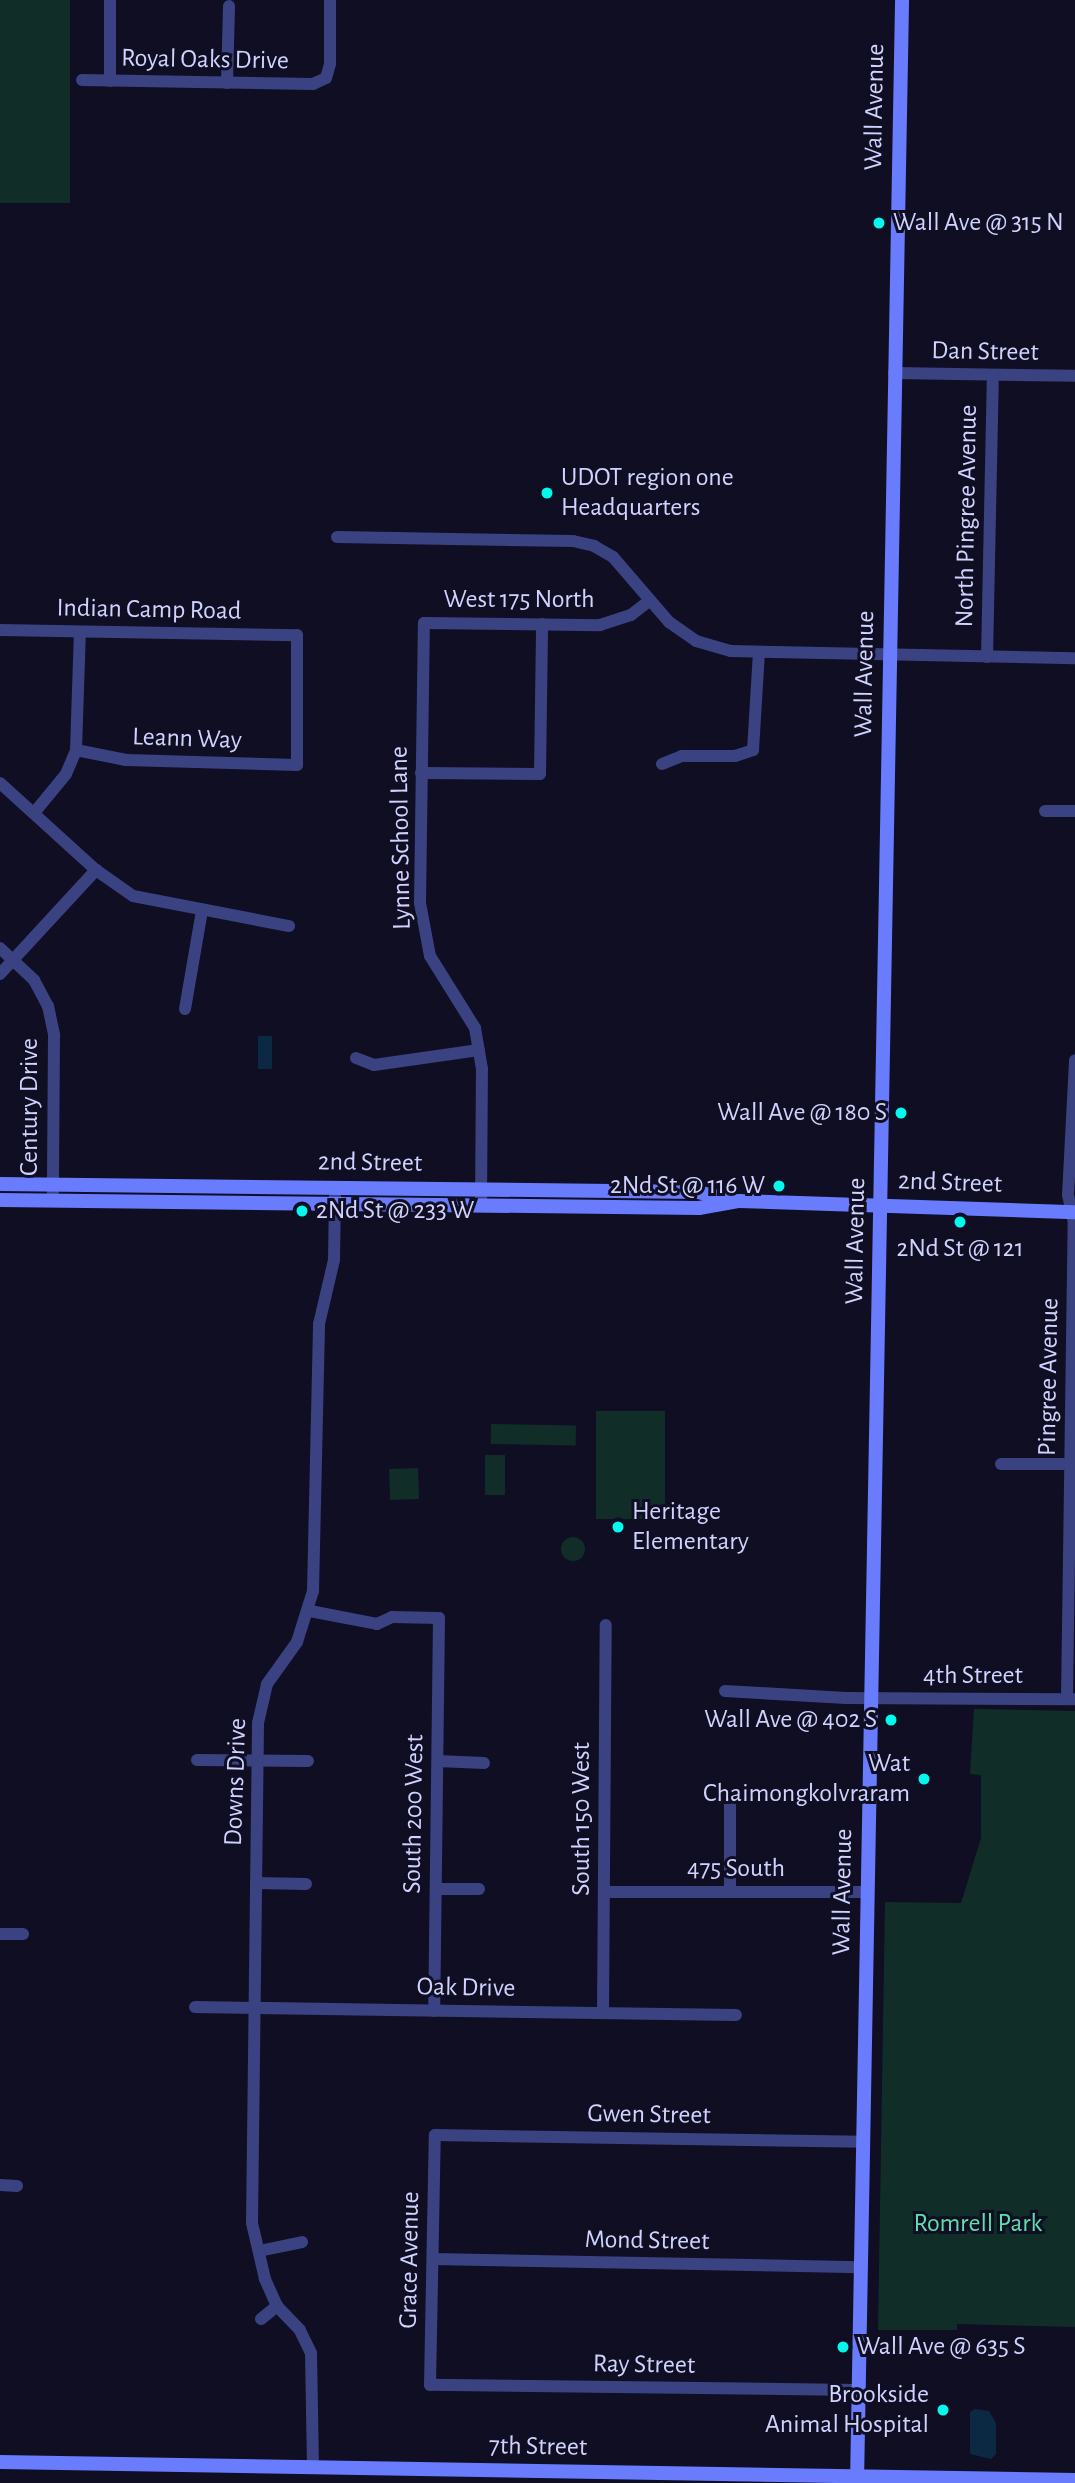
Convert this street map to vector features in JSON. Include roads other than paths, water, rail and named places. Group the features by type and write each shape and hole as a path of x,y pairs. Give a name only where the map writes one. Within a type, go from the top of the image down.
{"main road":[{"name":"Wall Avenue","path":"857,2480 902,0"},
{"name":"2nd Street","path":"0,1184 698,1192 739,1201 1073,1212"},
{"name":"2nd Street","path":"0,1200 699,1208 739,1201"},
{"name":"7th Street","path":"0,2462 857,2480 1075,2480"}],"street":[{"path":"110,0 110,81"},
{"name":"Royal Oaks Drive","path":"82,80 313,84 326,78 330,0"},
{"path":"227,83 229,6"},
{"name":"Dan Street","path":"894,373 1075,376"},
{"name":"North Pingree Avenue","path":"987,657 993,375"},
{"path":"337,537 573,541 613,557 669,622 696,641 731,651 1075,658"},
{"name":"West 175 North","path":"424,623 600,625 631,615 650,600"},
{"name":"Lynne School Lane","path":"424,623 421,773 423,931 430,956 475,1027 479,1050 481,1206"},
{"path":"421,773 540,774 542,624"},
{"name":"Indian Camp Road","path":"0,630 298,635 297,765"},
{"path":"34,813 66,774 76,750 80,632"},
{"path":"662,764 682,756 735,756 753,750 758,652"},
{"name":"Leann Way","path":"76,750 126,760 297,765"},
{"path":"0,783 96,870 133,896 289,926"},
{"path":"1045,811 1075,811"},
{"path":"0,974 96,870"},
{"path":"185,1009 202,911"},
{"name":"Century Drive","path":"0,948 34,980 48,1006 54,1035 53,1201"},
{"path":"356,1058 374,1065 479,1050"},
{"name":"Pingree Avenue","path":"1071,1699 1074,1363 1073,1212 1068,1195 1075,1060"},
{"name":"Downs Drive","path":"313,2467 311,2354 300,2330 278,2306 252,2223 257,1761 258,1723 267,1684 297,1642 310,1611 319,1324 334,1260 335,1188"},
{"path":"1001,1464 1073,1464"},
{"name":"South 200 West","path":"310,1611 377,1624 393,1617 439,1618 434,2011"},
{"name":"South 150 West","path":"603,2013 606,1625"},
{"name":"4th Street","path":"725,1691 870,1699 1071,1699"},
{"path":"197,1760 308,1760"},
{"path":"438,1761 484,1763"},
{"path":"730,1800 730,1892"},
{"path":"256,1883 306,1884"},
{"path":"436,1889 479,1889"},
{"name":"475 South","path":"604,1892 867,1892"},
{"path":"0,1934 23,1934"},
{"name":"Oak Drive","path":"195,2007 736,2015"},
{"name":"Gwen Street","path":"435,2135 863,2142"},
{"name":"Grace Avenue","path":"430,2385 435,2135"},
{"path":"0,2185 17,2186"},
{"path":"259,2251 302,2242"},
{"name":"Mond Street","path":"433,2259 861,2267"},
{"path":"261,2319 278,2306"},
{"name":"Ray Street","path":"430,2385 858,2390"}],"water":[{"path":"258,1036 272,1036 272,1069 258,1069"},
{"path":"975,2409 989,2411 996,2423 996,2454 991,2459 970,2454 970,2412"}],"place":[{"name":"Wall Ave @ 315 N","path":"879,223"},
{"name":"UDOT region one Headquarters","path":"547,493"},
{"name":"Wall Ave @ 180 S","path":"901,1113"},
{"name":"2Nd St @ 116 W","path":"779,1186"},
{"name":"2Nd St @ 233 W","path":"302,1211"},
{"name":"2Nd St @ 121","path":"960,1222"},
{"name":"Heritage Elementary","path":"618,1527"},
{"name":"Wall Ave @ 402 S","path":"891,1720"},
{"name":"Wat Chaimongkolvraram","path":"924,1779"},
{"name":"Wall Ave @ 635 S","path":"843,2347"},
{"name":"Brookside Animal Hospital","path":"943,2410"}],"park label":[{"name":"Romrell Park","path":"978,2224"}]}
